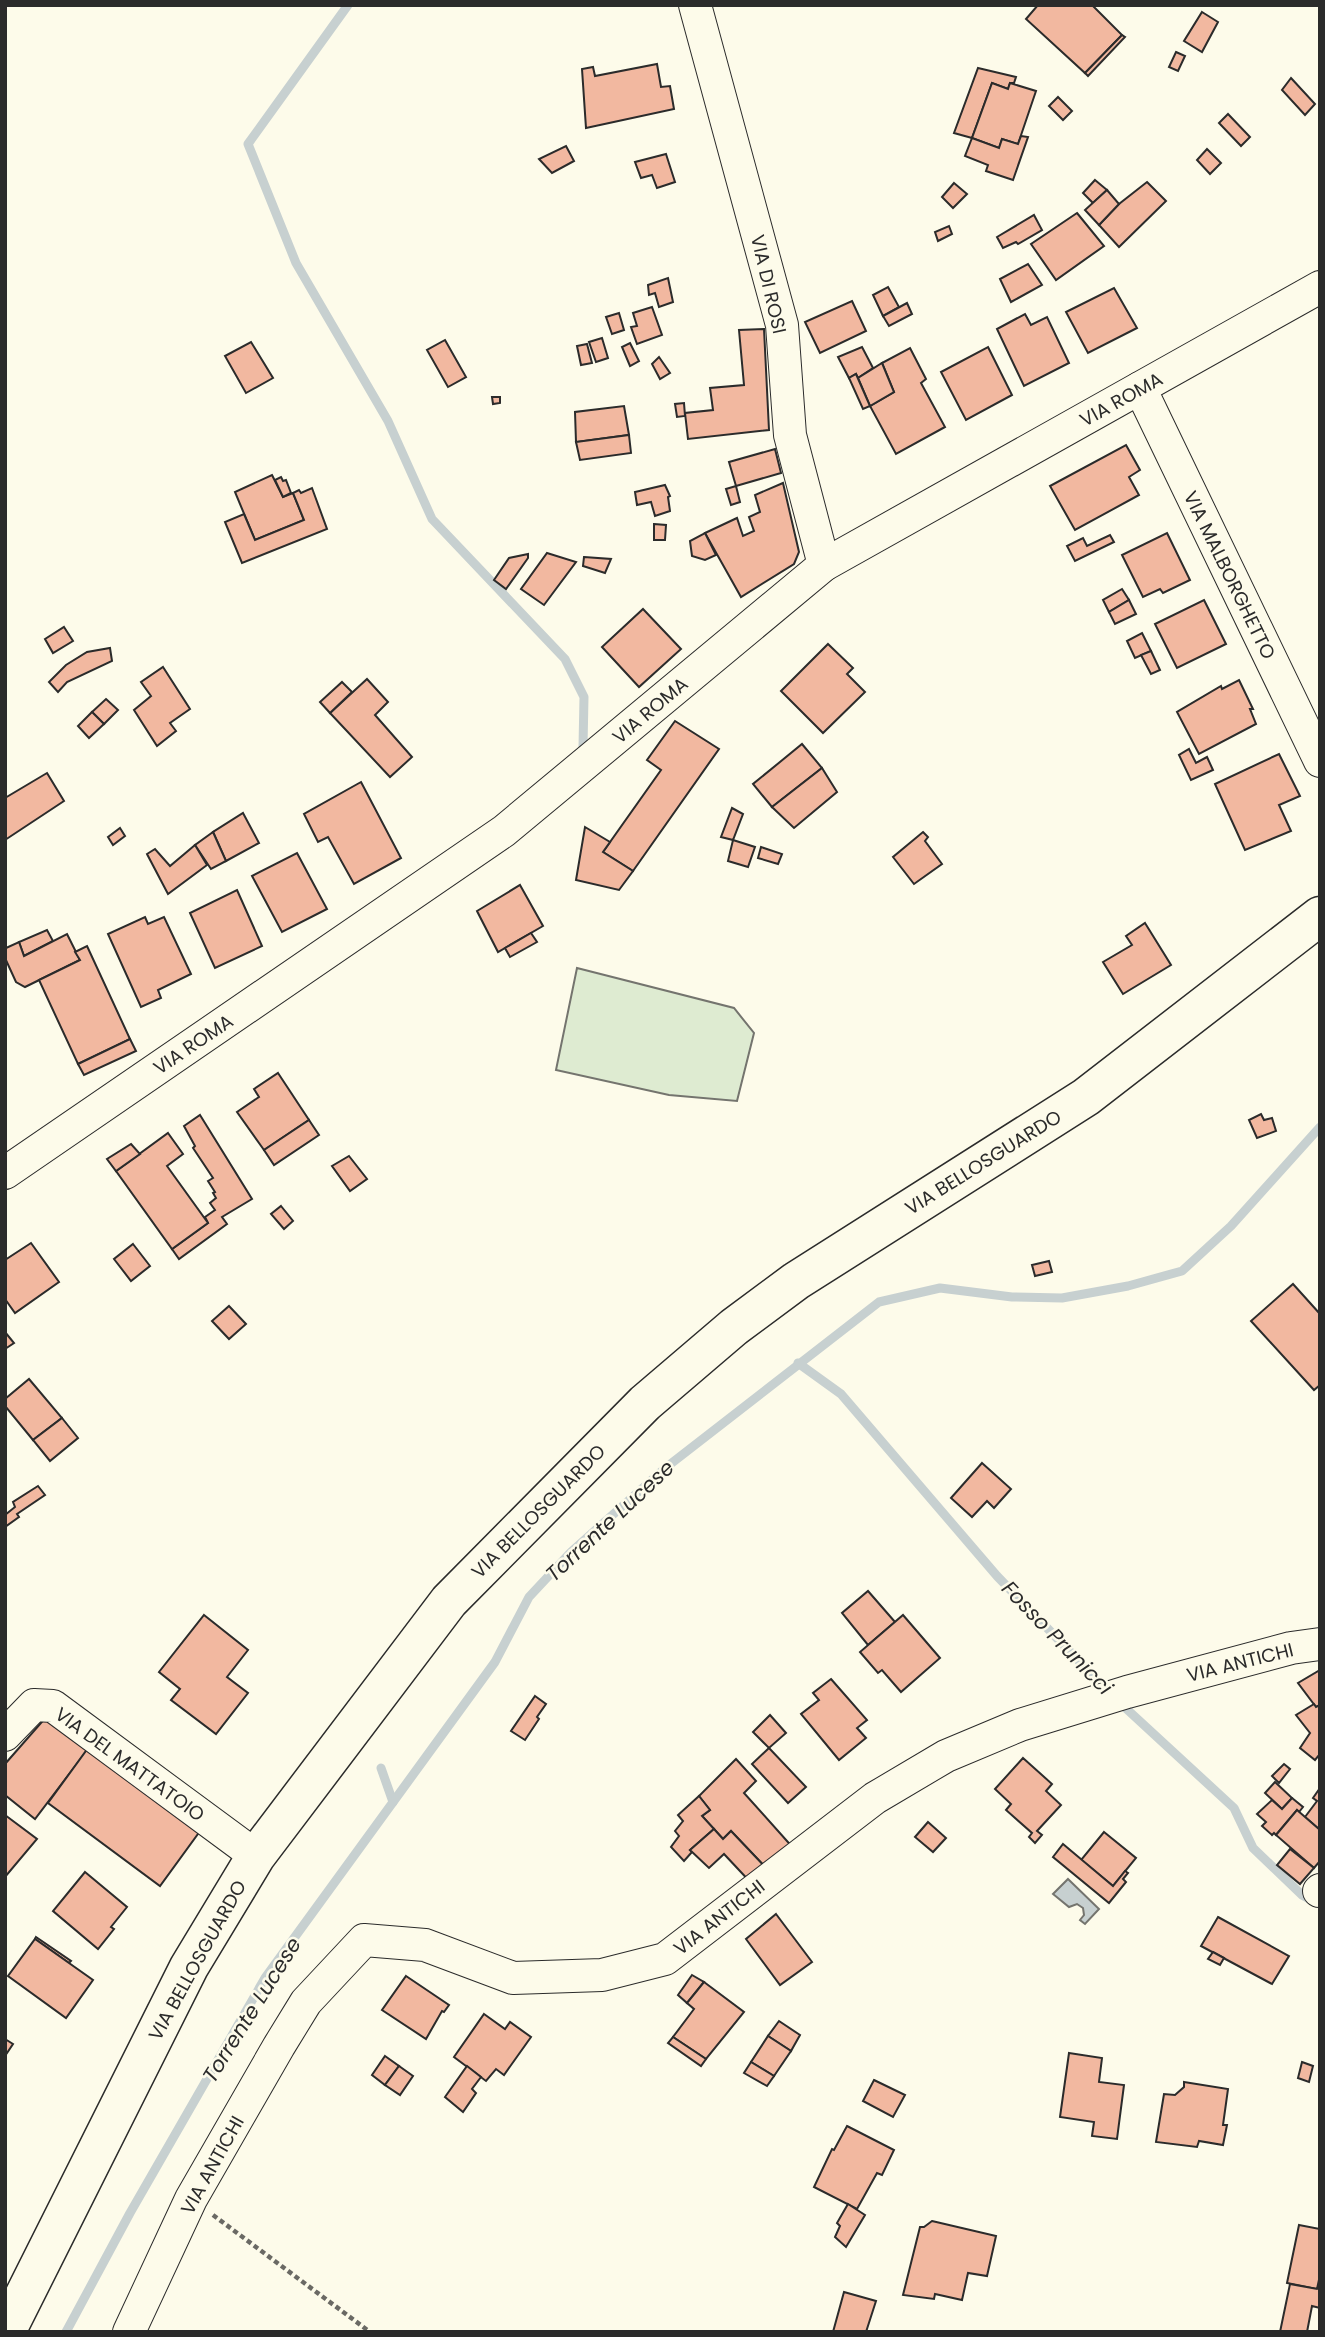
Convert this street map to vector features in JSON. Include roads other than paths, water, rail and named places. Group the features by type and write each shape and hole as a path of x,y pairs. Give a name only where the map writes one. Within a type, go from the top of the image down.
{"main road":[{"name":"VIA BELLOSGUARDO","path":"6,2332 189,1967 256,1856 449,1601 645,1403 734,1327 796,1281 1086,1097 1320,916"}],"street":[{"name":"VIA DI ROSI","path":"695,5 782,324 790,435 824,565"},
{"name":"VIA ROMA","path":"5,1173 503,831 824,565 1320,287"},
{"name":"VIA MALBORGHETTO","path":"1140,388 1320,761"},
{"name":"VIA ANTICHI","path":"128,2332 191,2199 306,2002 364,1940 425,1945 513,1978 602,1975 666,1959 887,1791 946,1756 1020,1725 1126,1692 1291,1648 1320,1644"},
{"name":"VIA DEL MATTATOIO","path":"5,1735 34,1705 53,1706 256,1856"}],"waterway":[{"path":"348,5 248,144 296,263 388,421 432,519 565,659 584,697 583,747"},
{"name":"Torrente Lucese","path":"66,2332 130,2213 265,1978 495,1662 529,1597 571,1552 664,1469 879,1302 940,1288 1012,1297 1062,1298 1128,1286 1182,1271 1231,1226 1320,1127"},
{"name":"Fosso Prunicci","path":"798,1363 841,1394 997,1576 1109,1692"},
{"name":"Fosso Prunicci","path":"1119,1702 1234,1808 1253,1848 1302,1895 1315,1902"},
{"path":"381,1768 393,1802"}]}
